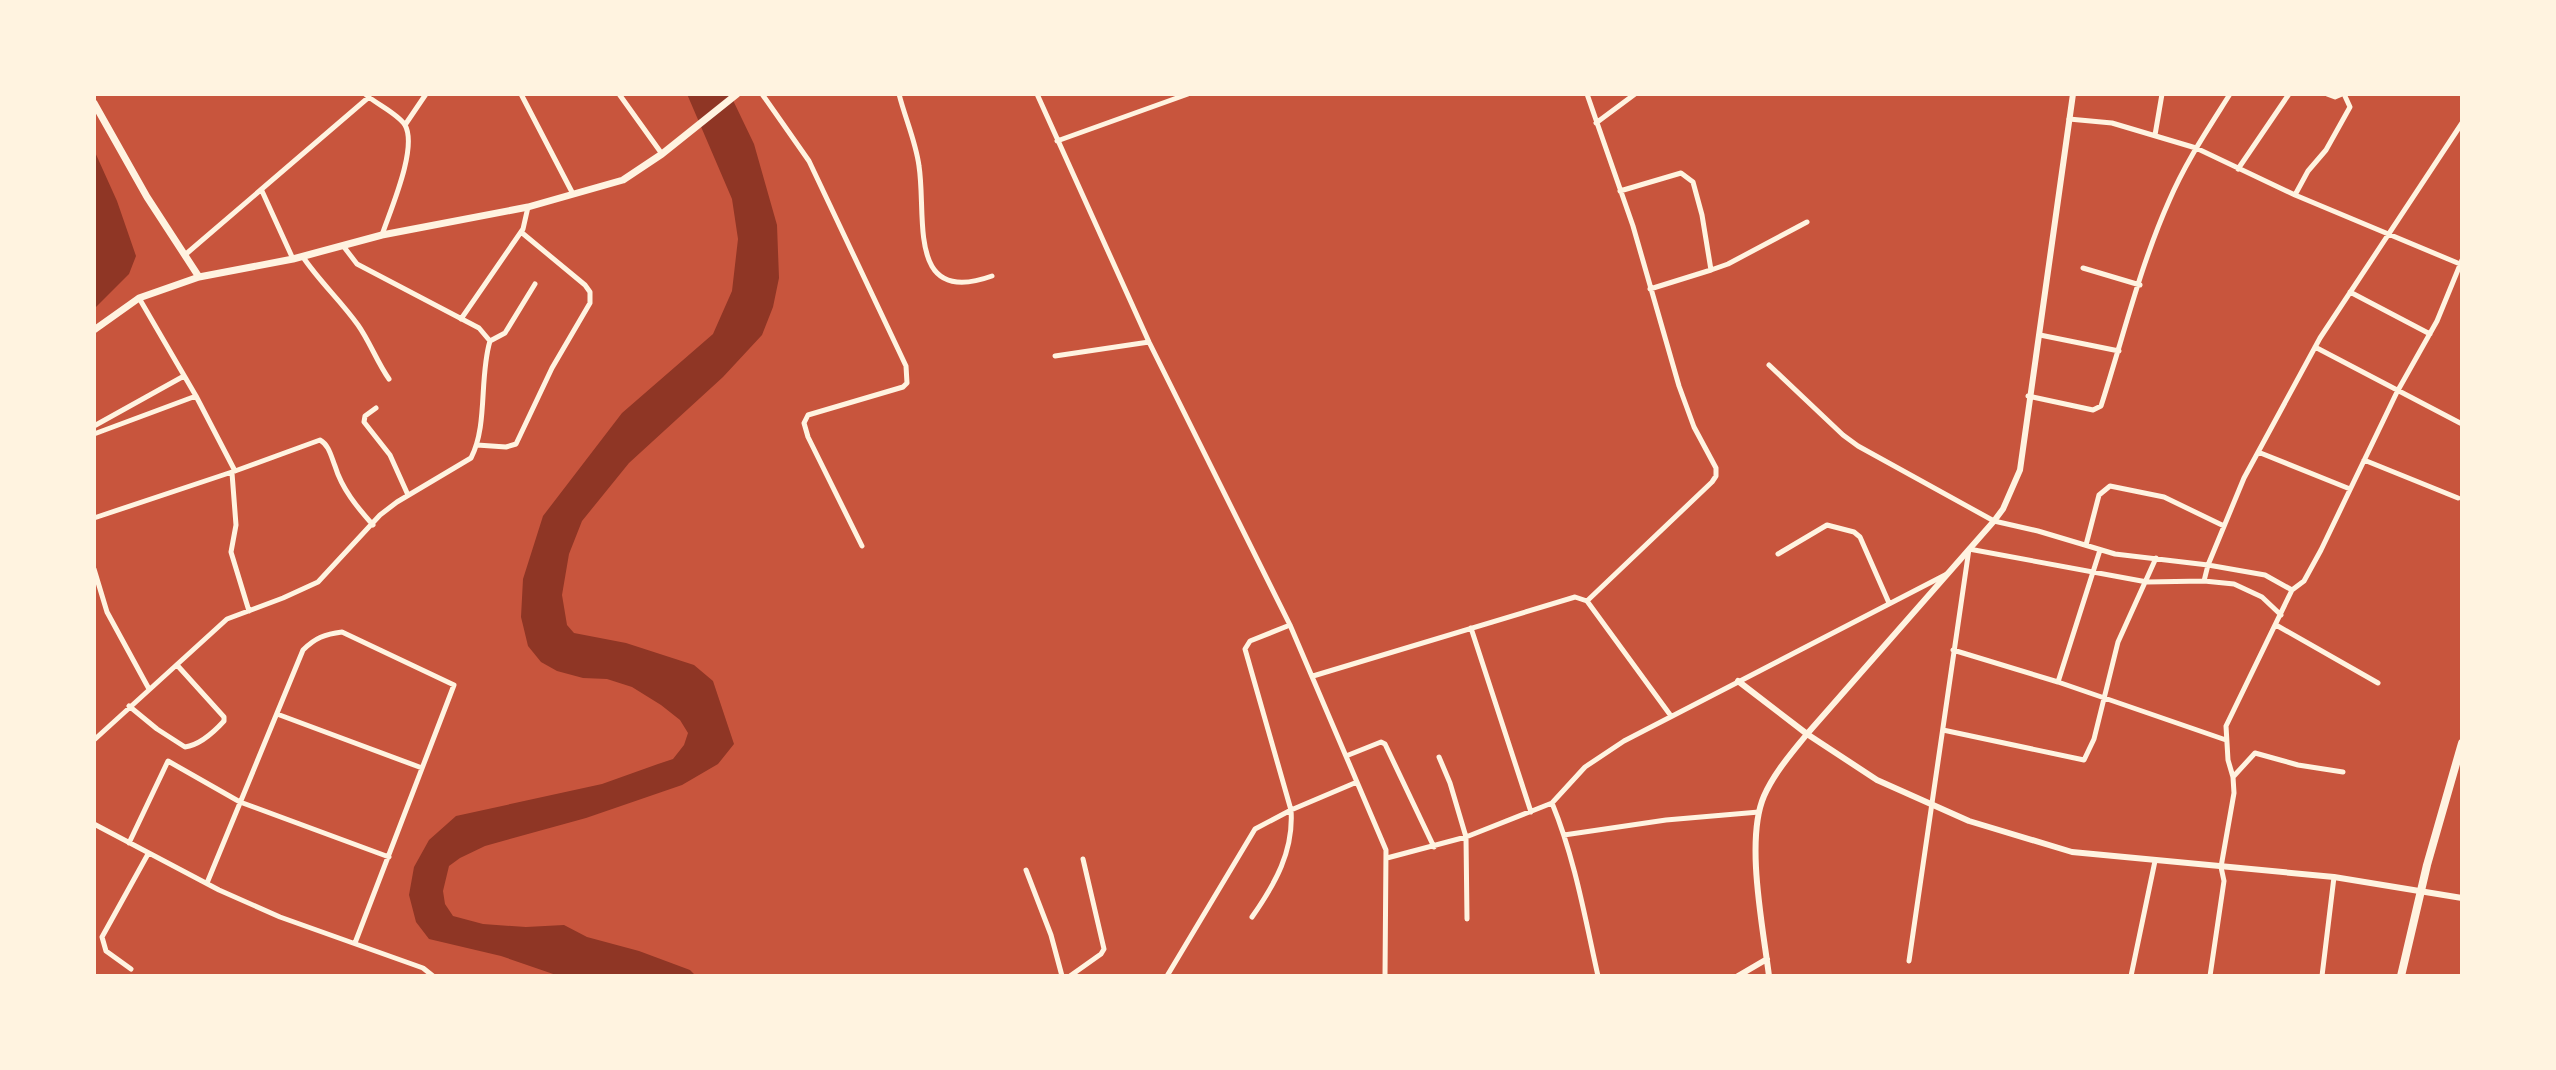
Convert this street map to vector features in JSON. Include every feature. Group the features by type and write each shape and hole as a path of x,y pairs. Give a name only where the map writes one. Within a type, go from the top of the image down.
{"highway":[{"path":"2401,976 2427,865 2462,743"}],"main road":[{"path":"94,330 139,298 199,277 303,257 382,235 528,207 623,180 662,154 736,94"},
{"path":"94,103 147,197 199,277"}],"street":[{"path":"382,235 406,161 408,144 405,125 426,94"},
{"path":"521,94 573,194"},
{"path":"619,94 662,154"},
{"path":"762,94 809,161 906,366 907,383 903,387 808,415 804,423 862,546"},
{"path":"899,94 917,154 929,264 941,277 963,284 992,276"},
{"path":"1037,94 1149,342 1290,625 1386,850 1385,976"},
{"path":"1057,141 1188,94"},
{"path":"1587,94 1679,386 1694,427 1716,468 1716,476 1587,601"},
{"path":"1596,123 1635,94"},
{"path":"1769,976 1755,830 1763,797 1779,768 1807,734 1994,521 2003,509 2020,470 2028,396 2040,335 2073,94"},
{"path":"2155,135 2162,94"},
{"path":"2028,396 2093,410 2101,406 2154,237 2196,148 2230,94"},
{"path":"2238,169 2289,94"},
{"path":"2295,195 2308,171 2326,150 2350,107 2343,94 2335,97 2327,94"},
{"path":"186,254 262,191 367,96 405,125"},
{"path":"2069,119 2112,123 2196,148 2295,195 2461,263 2430,334 2397,392 2304,581 2292,590 2226,726 2234,793 2221,867 2224,881 2210,976"},
{"path":"2204,581 2224,526 2258,452 2315,347 2462,123"},
{"path":"1620,191 1681,173 1690,178 1702,215 1711,270"},
{"path":"262,191 293,259"},
{"path":"461,319 521,232 528,207"},
{"path":"1650,289 1711,270 1807,222"},
{"path":"477,445 506,447 516,444 552,368 590,303 590,292 585,285 521,232"},
{"path":"344,247 357,264 479,328 490,341"},
{"path":"303,257 359,326 372,355 389,379"},
{"path":"2083,268 2140,285"},
{"path":"94,740 227,619 318,582 380,515 471,458 477,445 483,371 490,341 505,333 535,284"},
{"path":"2350,292 2430,334"},
{"path":"139,298 196,396 234,472 236,525 231,552 249,611"},
{"path":"2040,335 2119,351"},
{"path":"1055,356 1149,342"},
{"path":"2315,347 2462,424"},
{"path":"1769,365 1858,446 1994,521 2100,550 2265,575 2292,590"},
{"path":"94,426 184,376"},
{"path":"94,434 196,396"},
{"path":"376,408 365,416 364,422 390,455 408,495"},
{"path":"94,518 234,472 315,440 323,441 341,482 373,525"},
{"path":"2258,452 2350,489"},
{"path":"2364,460 2458,498"},
{"path":"2086,545 2099,495 2110,486 2164,497 2224,526"},
{"path":"1778,554 1827,525 1854,532 1868,550 1889,603"},
{"path":"1969,549 2147,582 2234,584 2262,597 2281,615"},
{"path":"1909,961 1969,549"},
{"path":"2058,682 2100,550"},
{"path":"1943,730 2084,760 2094,739 2118,642 2156,558"},
{"path":"94,569 107,612 149,689"},
{"path":"1387,858 1466,837 1552,803 1585,767 1624,741 1948,573"},
{"path":"1313,676 1575,597 1587,601 1671,716"},
{"path":"1252,917 1279,874 1290,841 1291,810 1245,649 1250,641 1290,625"},
{"path":"2276,625 2378,683"},
{"path":"1471,628 1531,812"},
{"path":"207,883 303,650 313,640 328,633 342,632 454,685 355,943"},
{"path":"1953,650 2104,697 2226,740"},
{"path":"129,706 185,747 193,746 201,738 211,735 224,717 177,665"},
{"path":"1738,681 1807,734 1877,780 1969,821 2072,852 2334,877 2462,898"},
{"path":"277,714 422,768"},
{"path":"1346,756 1381,742 1385,744 1434,847"},
{"path":"2233,777 2252,755 2259,753 2298,765 2343,772"},
{"path":"1439,757 1466,837 1467,919"},
{"path":"129,843 168,761 240,802 389,857"},
{"path":"1167,976 1224,884 1251,833 1291,810 1357,782"},
{"path":"1552,803 1583,905 1598,976"},
{"path":"1564,835 1666,820 1759,812"},
{"path":"94,824 148,854 280,917 423,968 433,976"},
{"path":"131,969 106,951 102,937 148,854"},
{"path":"1070,976 1104,949 1083,859"},
{"path":"2131,976 2155,861"},
{"path":"1026,870 1051,935 1062,976"},
{"path":"2322,976 2334,877"},
{"path":"1738,976 1767,959"}],"shaded area":[{"path":"687,94 730,94 754,144 777,225 779,278 773,307 762,335 723,377 629,463 582,521 569,554 562,595 567,625 574,633 626,643 694,665 713,681 734,744 718,764 682,785 586,818 485,846 449,866 443,891 445,904 453,916 483,924 526,927 564,925 587,937 639,951 690,970 696,976 559,976 501,956 429,939 416,922 409,895 414,867 429,840 456,816 602,784 673,759 684,745 688,733 680,720 632,687 607,679 583,678 557,671 541,662 528,646 521,617 523,579 543,516 622,413 713,334 732,291 738,239 732,199"},
{"path":"94,150 117,201 136,256 129,274 94,309"}]}
